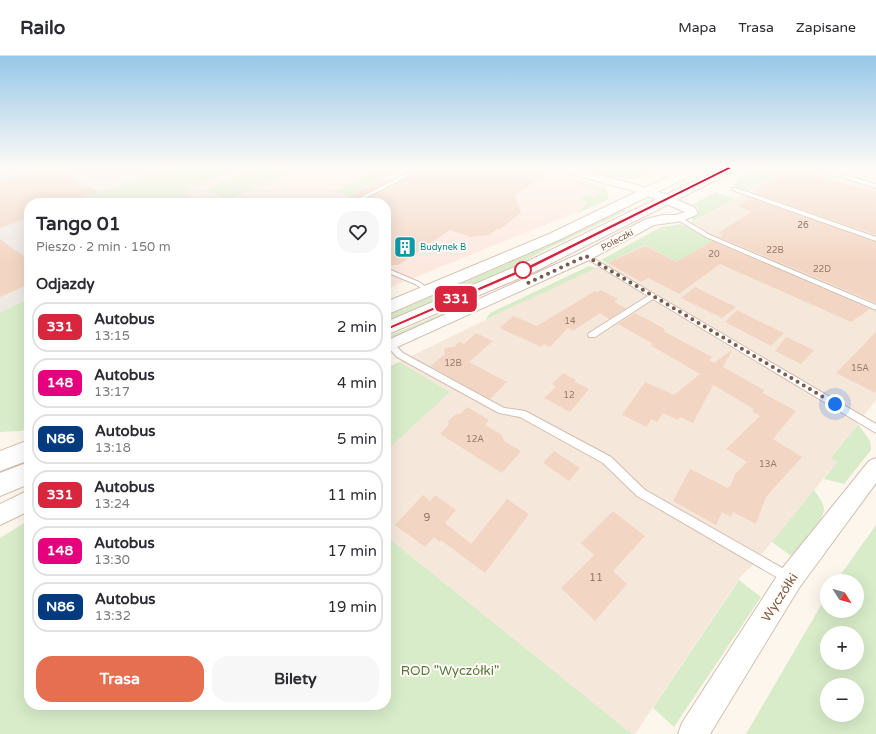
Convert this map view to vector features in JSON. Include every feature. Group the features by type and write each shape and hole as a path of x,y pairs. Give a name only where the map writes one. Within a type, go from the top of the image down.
{"main road":[{"path":"391,307 554,237 630,200"},
{"name":"Poleczki","path":"391,338 666,200"},
{"path":"0,461 24,452"},
{"path":"0,485 24,475"}],"street":[{"path":"668,200 691,210 692,213 678,218"},
{"name":"Poleczki","path":"391,338 586,256 650,222 678,218"},
{"name":"Wyczółki","path":"693,734 790,579 876,467"},
{"path":"0,515 24,503"}],"lane":[{"path":"762,200 876,239"},
{"path":"678,218 708,236 876,308"},
{"path":"586,256 876,429"},
{"path":"391,272 417,283 428,291"},
{"path":"592,335 653,296"},
{"path":"391,345 400,355 502,411 522,414 607,460 641,493 790,579"}],"shaded area":[{"path":"0,200 24,200 24,301 0,312"},
{"path":"391,200 607,200 391,287"},
{"path":"734,200 876,200 876,400 831,458 837,462 754,564 741,576 635,734 632,734 391,540 391,446 449,392 399,362 556,286 645,245 711,241 685,226"}],"green space":[{"path":"581,200 608,200 576,214 588,203"},
{"path":"702,200 734,200 692,222 692,218 698,215 699,212 697,207 692,205"},
{"path":"622,209 626,211 543,251 498,275 391,320 391,314 541,249"},
{"path":"679,224 711,241 678,262 645,245 607,263 601,260 659,228"},
{"path":"589,266 596,268 485,320 490,313"},
{"path":"24,301 24,430 21,431 0,432 0,312"},
{"path":"467,303 470,305 391,341 391,335"},
{"path":"399,362 450,392 391,446 391,366"},
{"path":"858,424 870,441 871,450 844,484 824,479 837,462 831,458"},
{"path":"814,490 823,505 823,515 820,521 791,556 772,542"},
{"name":"ROD \"Wyczółki\"","path":"24,523 24,710 391,710 391,540 632,734 0,734 0,538"},
{"path":"876,525 876,734 746,734 820,607 820,618 864,618 864,574 841,574"},
{"path":"739,580 761,597 674,727 653,708"}],"building":[{"path":"0,200 24,200 24,219 0,228"},
{"path":"391,200 517,200 521,213 500,229 497,229 489,235 470,237 450,230 398,265 391,265"},
{"path":"748,200 755,200 876,242 876,303 719,237 724,235 718,233 752,212 738,206"},
{"path":"773,200 876,200 876,235"},
{"path":"0,239 24,256 24,286 0,297"},
{"path":"712,241 870,309 851,322 720,264 679,294 648,278 641,282 608,263 645,246 677,262"},
{"path":"695,287 736,307 722,318 681,298"},
{"path":"601,290 618,299 614,302 626,308 609,319 600,313 573,331 568,328 550,347 544,344 541,347 500,328 513,316 537,326 595,291 597,292"},
{"path":"737,310 784,333 771,346 725,322"},
{"path":"635,313 665,329 663,331 712,357 709,360 714,363 733,349 723,367 764,390 763,393 796,411 773,439 802,457 766,497 756,524 733,512 731,517 722,512 716,525 673,501 690,469 728,488 729,486 730,487 735,474 747,462 726,449 760,416 752,411 754,409 713,385 693,423 680,417 678,420 663,413 657,422 651,419 647,427 622,415 645,382 674,395 700,374 650,345 653,344 618,324"},
{"path":"876,332 876,393 836,373"},
{"path":"476,333 493,341 469,362 507,382 490,399 430,366 445,354 444,348 454,347 459,342 464,344"},
{"path":"786,337 814,350 801,364 775,351"},
{"path":"563,373 576,380 575,382 589,389 570,412 544,398 556,387 552,384"},
{"path":"467,407 489,420 485,425 502,435 504,441 521,451 502,473 440,434 449,424 448,421 456,414 460,414"},
{"path":"554,451 580,468 569,481 543,463"},
{"path":"423,495 430,501 435,495 456,510 445,523 471,544 507,499 529,514 485,573 441,540 440,542 434,537 425,547 395,525"},
{"path":"613,511 645,536 613,571 627,584 595,621 561,588 594,555 581,543"}],"bus line":[{"name":"331","path":"391,327 530,267 644,209 666,200"}],"place":[{"name":"Budynek B","path":"405,247"}],"route":[{"path":"523,270 528,283 586,256 835,404"}]}
